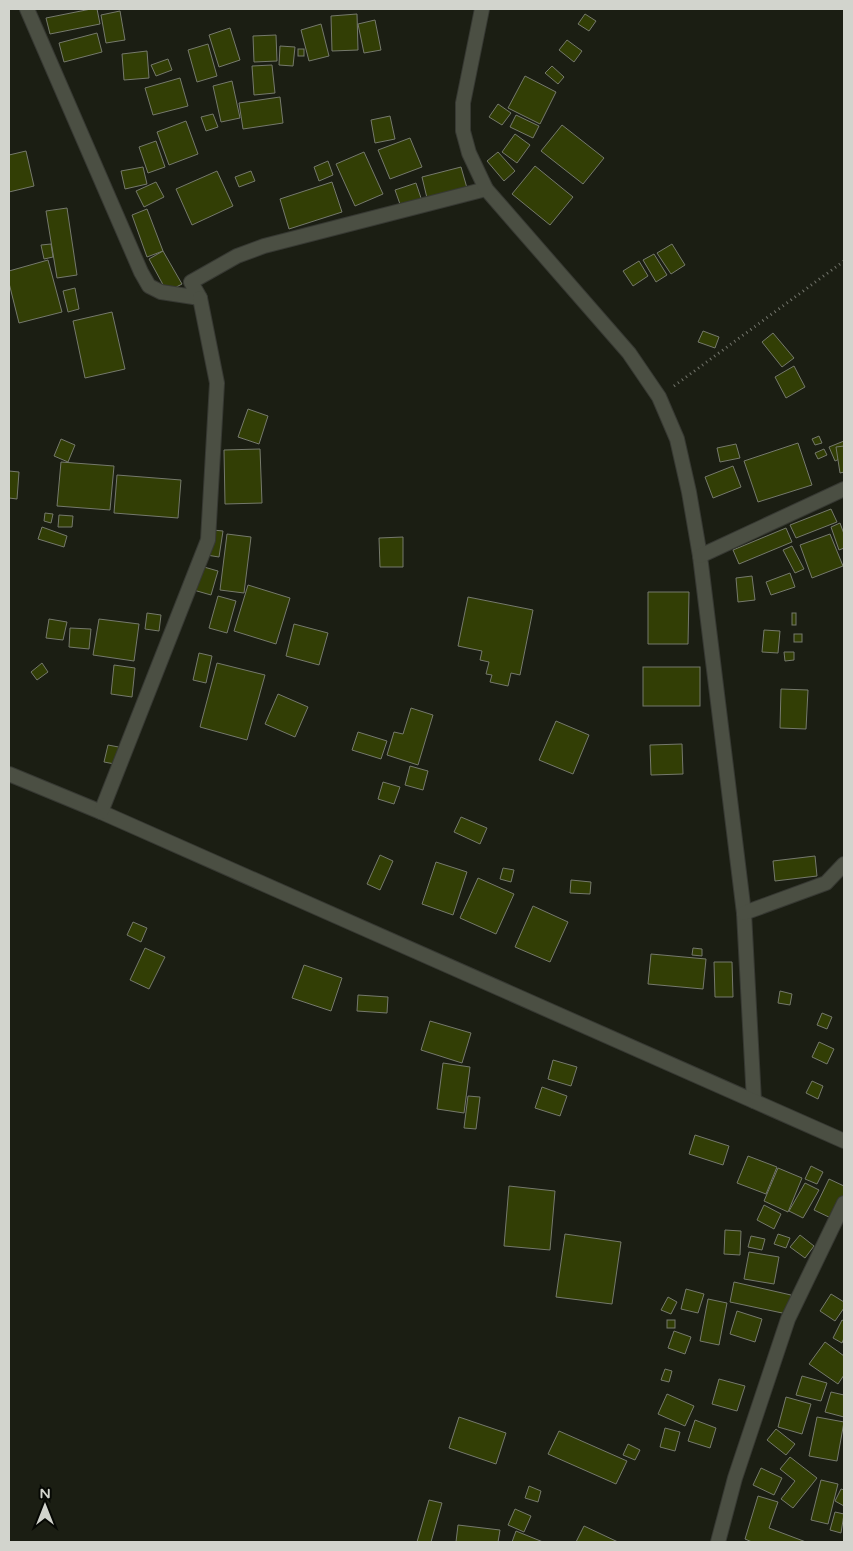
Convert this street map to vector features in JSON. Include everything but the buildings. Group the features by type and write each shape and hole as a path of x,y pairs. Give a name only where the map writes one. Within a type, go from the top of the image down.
{"street":[{"path":"27,9 140,272 149,286 162,292 200,298"},
{"path":"482,9 463,103 463,131 469,154 486,189 629,353 659,397 677,440 689,492 700,556 744,913 754,1101"},
{"path":"101,812 208,540 216,383 200,298 191,282 237,256 264,246 486,189"},
{"path":"700,556 844,489"},
{"path":"9,774 101,812 844,1141"},
{"path":"744,913 826,883 844,864"},
{"path":"718,1542 735,1478 784,1328 844,1203"}],"path":[{"path":"659,397 844,261"}]}
